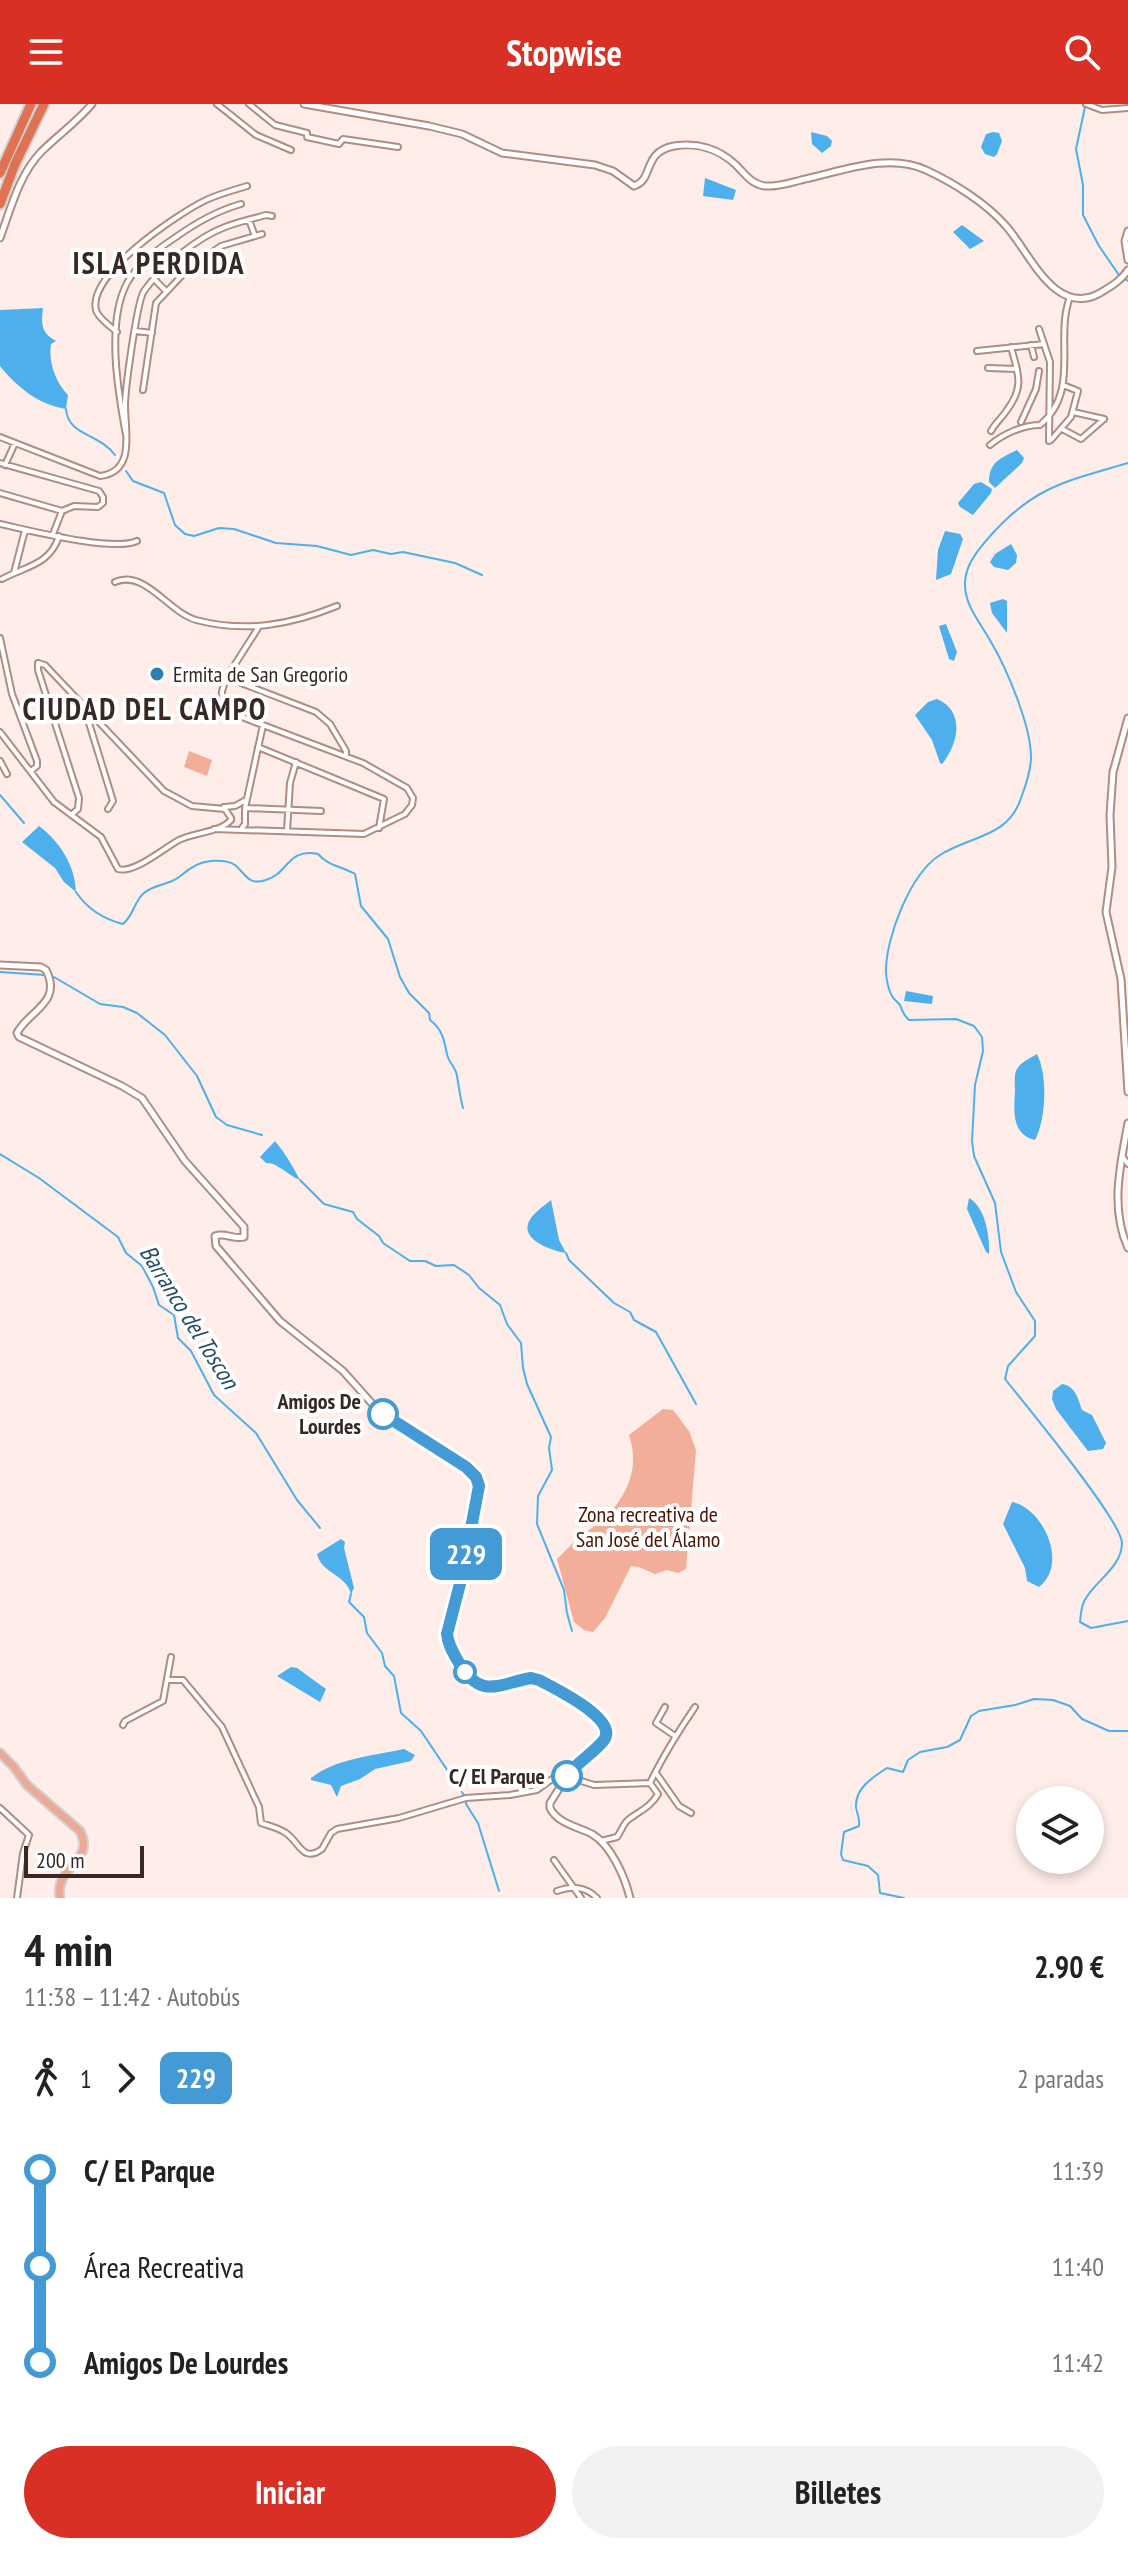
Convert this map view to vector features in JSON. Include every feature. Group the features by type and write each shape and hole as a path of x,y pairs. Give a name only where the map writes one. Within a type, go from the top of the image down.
{"highway":[{"path":"0,173 31,104"},
{"path":"0,204 44,104"}],"main road":[{"path":"0,1753 27,1785 80,1831 84,1839 83,1851 71,1869 60,1878 60,1898"}],"street":[{"path":"0,238 18,189 31,165 92,104"},
{"path":"217,104 256,135 291,150"},
{"path":"249,104 275,125 307,133 307,137 323,142 339,144 343,139 398,147"},
{"path":"304,104 462,134 502,153 595,165 613,171 634,186 645,179 653,157 671,146 688,144 723,154 749,179 767,186 881,163 914,166 950,183 990,210 1006,225 1059,292 1070,297 1090,298 1115,284 1127,272"},
{"path":"1087,105 1102,110 1128,108"},
{"path":"117,332 96,313 109,275 148,236 205,201 247,186"},
{"path":"127,437 115,380 117,332 128,281 162,246 191,226 214,212 241,204"},
{"path":"0,437 100,476 120,469 125,460 129,427 125,406 139,301 143,292 177,257 210,234 266,215 272,216"},
{"path":"249,220 255,236"},
{"path":"1128,231 1125,241 1128,260"},
{"path":"143,390 156,303 188,269 221,246 262,234"},
{"path":"155,280 166,291"},
{"path":"990,445 1029,425 1040,425 1050,414 1063,385 1065,312 1070,297"},
{"path":"1039,329 1050,362 1049,441 1073,412 1078,391 1063,385"},
{"path":"136,331 152,333"},
{"path":"977,351 1044,344"},
{"path":"1031,345 1034,357"},
{"path":"991,431 1015,398 1020,380 1011,347"},
{"path":"988,368 1017,369"},
{"path":"1021,422 1036,389 1039,371"},
{"path":"1062,429 1081,439 1104,419 1073,412"},
{"path":"0,493 62,511 74,506 98,507 103,503 99,491 2,464 15,443"},
{"path":"2,579 47,558 55,549 62,511"},
{"path":"0,524 56,535 129,544 137,541"},
{"path":"14,573 25,530"},
{"path":"115,582 125,578 137,580 173,608 194,619 258,628 286,624 337,606"},
{"path":"214,829 364,834 405,814 412,805 413,798 407,788 396,781 346,756 234,714 228,708 222,696 228,678 258,628"},
{"path":"0,638 12,694 37,761 37,766 30,771"},
{"path":"71,815 78,809 79,798 38,663 45,665 164,791 192,806 228,810 234,828 240,829"},
{"path":"228,678 323,717 346,751 346,756"},
{"path":"90,713 89,723 113,801 108,809"},
{"path":"1128,718 1113,772 1110,815 1112,867 1106,912 1121,979 1128,1092"},
{"path":"240,829 245,824 245,808 263,725"},
{"path":"0,732 54,802 101,837 112,863 124,871 180,840 224,826 231,819 236,806 249,795"},
{"path":"258,747 384,799 379,828"},
{"path":"0,761 7,774"},
{"path":"287,831 290,783 296,762"},
{"path":"218,809 236,806 321,811"},
{"path":"0,965 41,967 46,970 50,983 46,1002 23,1023 17,1033 19,1037 142,1098 185,1161 244,1227 244,1237 215,1236 216,1246 280,1321 343,1371 376,1408 446,1453 476,1477 478,1498 462,1576 449,1616 447,1642 465,1672 478,1685 492,1688 531,1678 601,1718 607,1729 604,1739 567,1776 550,1803 552,1813 601,1841 624,1880 630,1898"},
{"path":"1128,1123 1117,1181 1119,1229 1128,1248"},
{"path":"1122,1156 1128,1164"},
{"path":"123,1725 125,1721 161,1703 171,1657"},
{"path":"167,1680 183,1680 218,1720 259,1807 261,1823 291,1837 307,1854 317,1853 337,1829 399,1818 466,1798 537,1790 543,1788 553,1776 563,1774 572,1780 594,1785 650,1783"},
{"path":"665,1707 656,1723 675,1736"},
{"path":"650,1783 663,1754 695,1707"},
{"path":"656,1773 679,1806 691,1813"},
{"path":"601,1841 617,1837 626,1821 656,1799 658,1794 650,1783"},
{"path":"0,1808 29,1835 23,1853 17,1898"},
{"path":"554,1860 581,1898"},
{"path":"557,1891 572,1886 591,1892 597,1898"}],"green space":[{"path":"189,751 212,760 207,776 184,767"},
{"name":"Zona recreativa de San José del Álamo","path":"663,1409 673,1410 689,1431 696,1450 686,1569 678,1573 667,1570 655,1574 631,1566 605,1618 593,1632 584,1630 574,1622 557,1559 579,1537 604,1519 620,1500 632,1469 629,1435"}],"water":[{"path":"811,132 827,136 832,141 831,146 822,153 812,144"},
{"path":"999,133 1002,141 994,157 985,154 981,147 986,134"},
{"path":"705,178 736,190 733,200 703,196"},
{"path":"962,225 984,241 970,249 953,232"},
{"path":"43,308 43,328 56,341 51,344 52,365 68,395 66,409 47,404 29,394 0,366 0,310"},
{"path":"1017,450 1024,458 1022,463 995,488 989,482 991,470 1001,458"},
{"path":"981,482 992,489 973,515 958,503 974,484"},
{"path":"945,531 960,534 963,539 951,574 936,580 938,550"},
{"path":"1011,544 1017,555 1016,563 1008,570 994,567 990,562 995,554"},
{"path":"1003,599 1007,601 1007,633 992,613 990,603"},
{"path":"946,624 957,652 954,661 949,659 939,626"},
{"path":"937,699 952,711 956,728 952,747 942,764 932,740 915,715 928,702"},
{"path":"39,826 54,839 65,855 73,873 76,892 64,882 55,868 22,842"},
{"path":"906,991 933,996 932,1004 904,1001"},
{"path":"1037,1054 1043,1074 1044,1097 1042,1121 1035,1140 1027,1137 1018,1127 1014,1106 1016,1071"},
{"path":"275,1141 286,1156 300,1180 260,1157"},
{"path":"969,1198 979,1208 985,1222 989,1254 967,1209"},
{"path":"551,1200 559,1240 566,1253 540,1244 528,1230 531,1217"},
{"path":"1062,1384 1073,1390 1082,1410 1092,1415 1106,1443 1103,1449 1088,1451 1056,1409 1053,1391"},
{"path":"1012,1502 1034,1515 1048,1538 1052,1565 1048,1577 1039,1587 1027,1581 1025,1568 1003,1524"},
{"path":"341,1539 345,1542 354,1588 351,1594 344,1582 324,1566 317,1554"},
{"path":"291,1667 326,1689 320,1702 277,1676"},
{"path":"404,1749 415,1755 411,1761 375,1769 341,1786 337,1797 331,1785 311,1780 321,1771 343,1762"}],"waterway":[{"path":"1085,107 1076,149 1083,185 1083,215 1099,246 1119,275 1128,281"},
{"path":"66,409 68,418 78,430 101,442 115,455"},
{"path":"1128,463 1069,481 1038,495 1007,519 971,562 965,582 967,599 997,653 1017,698 1030,744 1029,773 1023,793 1008,821 940,855 919,877 901,908 890,943 886,973 891,994 909,1020 956,1019 974,1026 982,1037 983,1051 975,1085 974,1156 995,1203 1001,1252 1016,1292 1035,1321 1035,1336 1008,1366 1005,1379 1090,1488 1118,1531 1122,1543 1114,1566 1084,1600 1080,1622 1091,1628 1128,1621"},
{"path":"126,471 133,481 164,493 175,525 185,534 194,536 219,528 234,529 276,543 317,546 351,555 373,550 391,554 403,552 455,563 482,575"},
{"path":"0,795 24,823"},
{"path":"76,892 96,913 123,924 147,891 175,880 208,861 231,863 251,880 260,881 274,877 294,858 308,853 318,854 355,874 361,906 388,939 400,977 409,993 429,1013 430,1020 442,1035 456,1073 463,1108"},
{"path":"0,972 45,975"},
{"path":"54,977 100,1004 123,1007 137,1013 165,1035 197,1076 216,1117 227,1125 262,1135"},
{"name":"Barranco del Toscon","path":"0,1154 39,1178 118,1237 126,1253 142,1266 159,1305 174,1315 178,1338 191,1351 214,1395 256,1433 297,1500 320,1528"},
{"path":"300,1180 324,1204 353,1212 383,1243 410,1261 425,1261 436,1266 454,1265 500,1305 507,1324 521,1343 527,1384 551,1437 552,1470 538,1496 537,1524 564,1590 572,1631"},
{"path":"566,1253 569,1260 614,1303 630,1312 634,1320 656,1332 696,1404"},
{"name":"Barranco del Toscon","path":"351,1594 349,1602 364,1617 367,1633 394,1676 401,1713 421,1731 466,1798 466,1804 478,1823 499,1891"},
{"path":"904,1898 880,1893 878,1875 868,1866 843,1860 841,1854 844,1832 859,1826 856,1807 858,1794 876,1775 887,1768 903,1772 908,1760 920,1752 947,1747 960,1740 971,1716 979,1711 1034,1699 1053,1700 1070,1706 1082,1719 1109,1731 1128,1731"}],"bus line":[{"name":"229","path":"383,1414 466,1467 476,1477 479,1486 462,1576 449,1616 447,1634 447,1642 465,1672 478,1685 492,1688 531,1678 539,1680 594,1712 605,1723 604,1739 567,1776"}],"place":[{"name":"Ermita de San Gregorio","path":"157,674"},
{"name":"Amigos De Lourdes","path":"383,1414"},
{"name":"C/ El Parque","path":"567,1776"}],"district":[{"name":"ISLA PERDIDA","path":"159,264"},
{"name":"CIUDAD DEL CAMPO","path":"145,710"}]}
